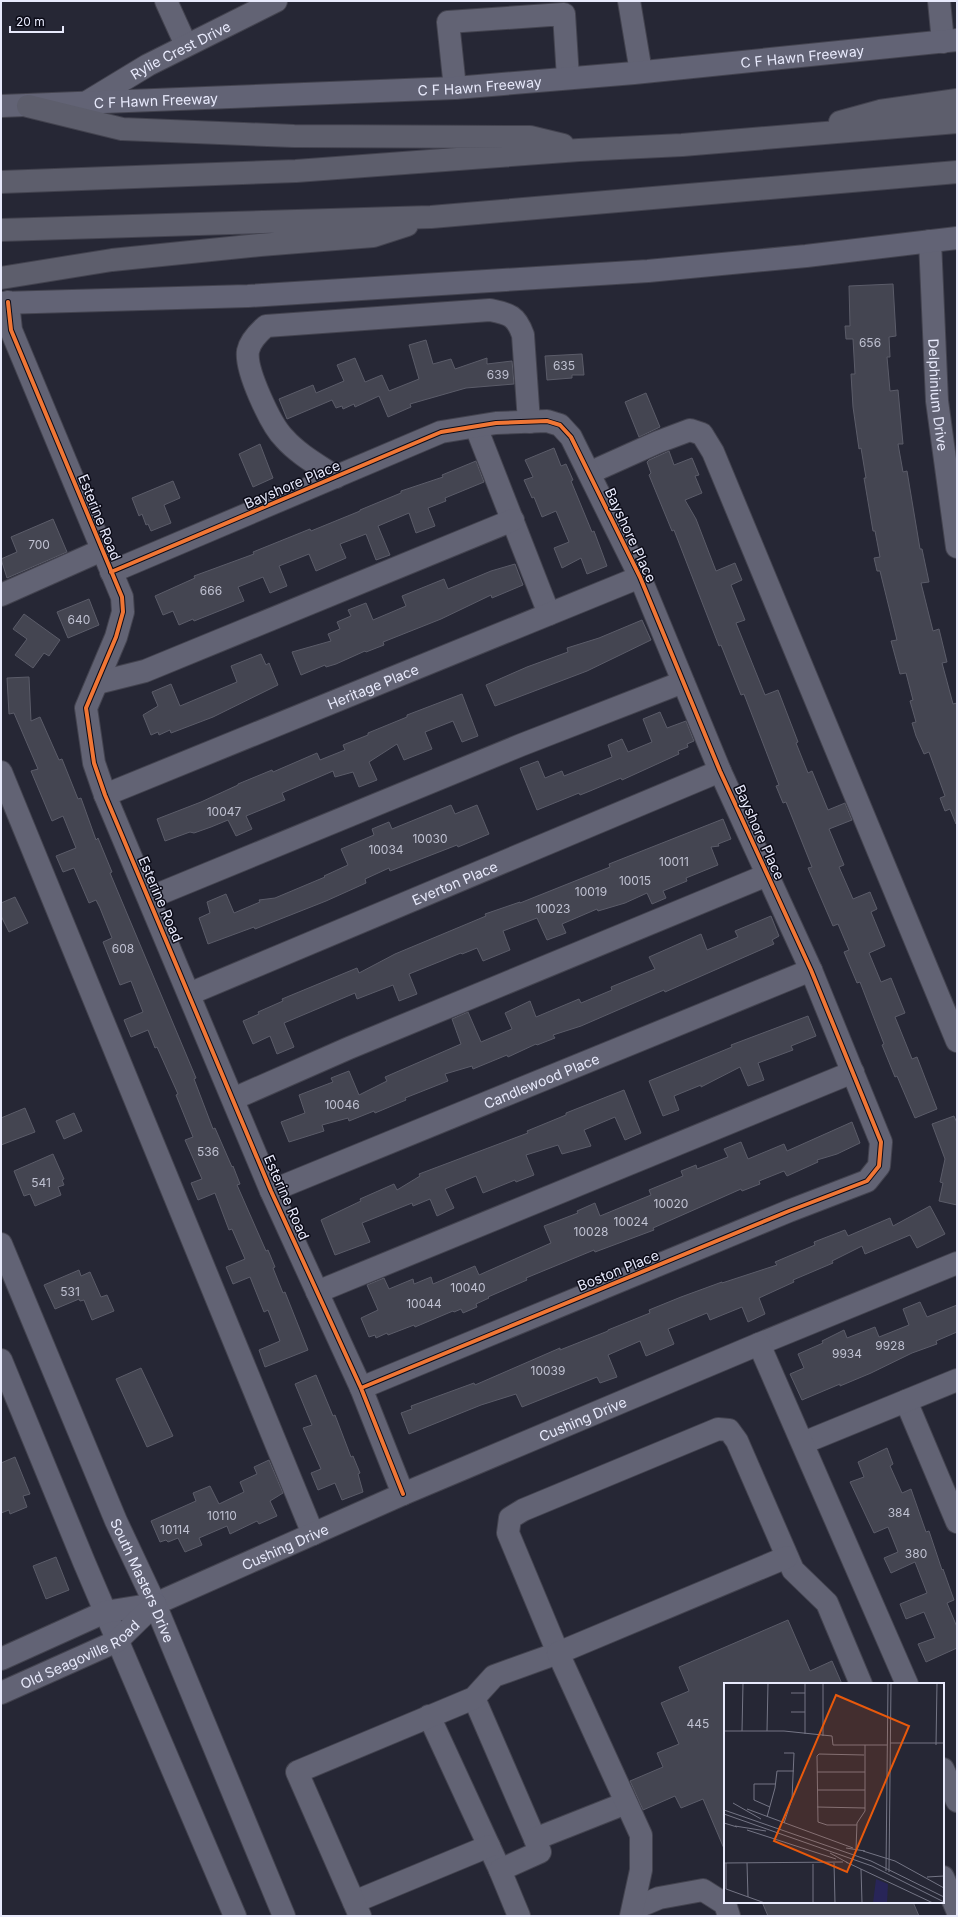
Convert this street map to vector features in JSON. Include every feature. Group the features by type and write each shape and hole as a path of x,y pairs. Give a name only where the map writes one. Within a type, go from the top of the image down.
{"highway":[{"path":"790,136 880,111 957,100"},
{"path":"28,106 122,129 294,136 530,137 580,150"},
{"path":"1,182 296,171 580,150 682,145 957,122"},
{"path":"1,230 431,217 957,172"},
{"path":"1,278 112,260 260,244 373,236 431,217"}],"main road":[{"name":"C F Hawn Freeway","path":"1,106 455,88 641,72 950,41"},
{"path":"4,303 248,296 648,271 957,238"},
{"name":"South Masters Drive","path":"1,1244 116,1521 155,1604 284,1916"},
{"path":"1,1360 117,1642 234,1916"},
{"name":"Old Seagoville Road","path":"1,1659 105,1612 155,1604"},
{"name":"Old Seagoville Road","path":"1,1693 117,1642 155,1604"}],"street":[{"path":"166,1 186,45"},
{"name":"Rylie Crest Drive","path":"87,102 148,65 276,1"},
{"path":"629,1 641,72"},
{"path":"939,1 950,41"},
{"path":"455,88 448,22 564,14 568,78"},
{"name":"Delphinium Drive","path":"930,241 937,401 957,547"},
{"name":"Esterine Road","path":"4,303 11,330 122,597 123,612 116,637 86,708 94,763 105,795 272,1191 361,1388 403,1494"},
{"path":"336,477 294,448 283,438 272,422 256,385 248,351 256,335 266,326 490,310 505,313 514,317 523,335 529,422"},
{"name":"Bayshore Place","path":"111,572 441,432 476,426 529,422 547,421 560,425 571,437 640,577 720,771 810,970 881,1142 879,1166"},
{"path":"476,426 549,614"},
{"path":"589,473 658,442 690,430 702,434 713,452 957,1041"},
{"path":"97,683 145,671 512,520"},
{"path":"1,595 102,550"},
{"name":"Heritage Place","path":"105,795 640,577"},
{"path":"149,898 521,745 684,682"},
{"name":"Everton Place","path":"189,994 720,771"},
{"path":"1,772 313,1534"},
{"path":"233,1098 349,1048 767,874"},
{"name":"Candlewood Place","path":"272,1191 810,970"},
{"path":"317,1292 853,1072"},
{"name":"Boston Place","path":"361,1388 774,1217 866,1181 879,1166"},
{"name":"Cushing Drive","path":"155,1604 403,1494 759,1344 957,1263"},
{"path":"759,1344 906,1683"},
{"path":"802,1443 957,1380"},
{"path":"906,1401 957,1522"},
{"path":"632,1913 641,1870 641,1835 558,1653 508,1533 510,1518 523,1510 718,1429 729,1430 737,1441 793,1570 827,1603 861,1683"},
{"path":"489,1846 357,1909 297,1772 474,1698 494,1676 558,1653 787,1557"},
{"path":"474,1698 540,1852 500,1870"},
{"path":"428,1716 500,1870 518,1916"},
{"path":"944,1771 957,1801"},
{"path":"535,1839 626,1803"},
{"path":"944,1879 957,1910"},
{"path":"632,1913 660,1898 703,1890 725,1904 729,1916"}],"building":[{"path":"893,284 896,336 889,337 890,357 887,357 890,391 898,390 903,444 898,444 903,472 907,471 920,549 922,549 929,582 921,583 933,631 939,629 947,662 942,663 953,704 957,703 956,824 950,809 945,811 940,798 945,796 929,752 924,754 916,736 912,723 916,722 910,701 913,700 906,673 900,674 891,641 897,640 880,571 877,571 874,558 880,557 875,531 873,531 864,478 866,478 861,448 859,449 853,407 851,374 855,374 853,339 846,339 845,326 850,326 849,286"},
{"path":"426,340 433,364 451,359 455,369 487,358 487,364 512,361 514,384 466,388 410,404 411,407 388,417 379,396 355,407 354,404 343,409 342,406 336,408 332,400 287,419 279,399 313,385 316,393 344,381 337,365 355,358 365,382 382,375 389,391 419,379 409,345"},
{"path":"582,354 584,375 572,375 572,378 547,380 545,356"},
{"path":"646,393 660,427 639,437 625,402"},
{"path":"260,444 273,478 253,487 239,454"},
{"path":"554,448 561,466 566,464 573,480 571,481 592,532 594,531 607,566 587,574 581,558 562,568 554,548 569,542 556,511 542,517 534,497 532,498 524,480 533,477 525,460"},
{"path":"669,451 674,465 692,458 699,475 695,476 702,493 685,500 696,519 716,571 735,563 742,580 731,585 745,620 736,623 765,695 778,690 808,773 812,771 828,810 845,803 852,820 829,829 844,865 839,867 853,899 870,892 877,909 871,912 885,946 869,953 881,982 891,978 905,1013 895,1017 912,1059 917,1057 937,1109 915,1118 897,1076 895,1077 882,1045 884,1044 860,982 857,983 844,952 849,950 838,924 833,926 808,868 812,867 786,802 783,803 776,786 779,785 744,694 741,695 721,645 719,646 674,530 672,531 649,475 651,473 647,462"},
{"path":"476,461 484,482 445,498 446,501 428,508 435,526 416,533 409,513 378,526 390,555 376,560 366,534 340,544 346,558 316,571 309,554 279,566 287,586 270,593 263,577 238,587 244,601 194,621 193,619 179,625 173,611 163,615 155,596 195,578 194,576 254,554 253,552 310,529 311,531 401,493 401,491 443,477 442,475"},
{"path":"173,481 180,498 164,505 171,523 151,531 148,524 146,525 142,514 139,516 132,498"},
{"path":"53,519 67,552 7,578 1,559 17,552 11,537"},
{"path":"515,564 523,585 492,598 491,595 441,619 383,642 384,645 366,652 365,651 336,664 326,667 325,665 301,675 292,652 331,641 328,634 340,629 337,622 351,616 348,610 366,603 373,620 406,606 402,596 444,579 448,589 491,571"},
{"path":"89,599 99,625 68,638 57,612"},
{"path":"24,614 60,640 49,656 44,653 33,668 15,655 27,639 13,629"},
{"path":"642,620 651,640 587,671 495,706 486,685 527,667 568,652 567,648 599,638"},
{"path":"261,654 266,665 269,663 278,685 213,717 171,733 170,730 159,735 158,732 151,735 143,715 158,706 152,692 171,684 180,706 237,682 231,666"},
{"path":"29,677 31,721 40,717 59,760 62,759 78,799 81,798 96,840 98,838 112,872 110,873 196,1078 194,1079 213,1129 215,1128 232,1167 233,1166 240,1184 237,1185 266,1251 268,1250 275,1267 273,1268 283,1293 285,1292 308,1350 265,1367 259,1350 280,1341 268,1310 264,1312 250,1277 233,1284 226,1267 245,1259 232,1229 229,1230 215,1193 198,1200 191,1183 202,1179 185,1140 193,1137 176,1095 178,1094 157,1047 155,1048 148,1030 131,1037 124,1020 143,1012 131,981 120,985 103,942 112,938 96,900 89,903 74,868 63,872 56,856 76,848 63,816 52,821 31,771 38,769 14,713 9,714 7,678"},
{"path":"462,694 478,736 462,742 453,721 425,732 432,749 404,760 397,744 369,762 377,780 359,787 353,772 335,777 333,771 282,793 285,800 246,816 252,829 236,836 228,820 194,833 190,832 165,841 157,819 201,802 238,784 272,770 273,772 317,753 320,760 345,750 343,745 368,735 368,733 407,717 407,715"},
{"path":"660,712 667,728 686,721 694,741 687,744 688,747 678,751 679,754 622,780 621,778 580,795 579,793 537,810 520,768 538,761 545,778 562,771 564,776 612,757 608,745 622,739 628,752 652,742 643,719"},
{"path":"451,805 455,814 477,805 489,834 458,847 457,845 390,871 389,868 365,879 366,883 326,901 255,929 254,927 208,944 199,918 210,913 207,902 226,894 234,913 260,902 259,900 275,898 325,877 324,876 348,865 341,849 374,835 372,829 389,822 392,829"},
{"path":"723,819 731,839 718,844 719,846 711,847 718,865 686,878 687,881 663,891 666,898 652,904 647,893 625,903 598,911 597,909 562,924 566,933 547,940 537,918 503,931 510,950 483,961 477,948 409,974 417,994 399,1001 393,985 357,999 355,993 284,1023 294,1047 277,1054 270,1036 253,1044 243,1021 259,1014 258,1012 283,1001 282,999 357,968 359,973 395,954 486,916 485,914 520,903 610,867 609,864"},
{"path":"15,897 28,923 9,932 1,916 1,903"},
{"path":"771,916 779,936 772,940 774,944 665,992 664,990 581,1026 553,1035 555,1038 537,1045 536,1044 508,1057 507,1055 473,1069 472,1066 445,1074 448,1081 405,1098 406,1100 375,1113 374,1111 349,1121 348,1118 322,1125 324,1131 289,1142 281,1122 305,1113 299,1095 333,1082 331,1078 349,1071 359,1095 387,1081 385,1077 461,1044 452,1019 468,1012 481,1042 512,1029 505,1013 530,1001 536,1017 579,999 581,1003 612,990 611,987 655,969 649,957 701,934 707,950 738,937 735,931"},
{"path":"808,1016 816,1036 791,1046 793,1050 758,1063 764,1080 748,1086 740,1067 701,1087 701,1085 674,1096 679,1110 663,1116 649,1081 732,1047 731,1045"},
{"path":"624,1090 641,1133 625,1140 615,1117 584,1130 591,1146 562,1154 558,1145 526,1155 534,1175 516,1182 515,1180 483,1193 476,1176 445,1189 454,1208 437,1216 430,1199 413,1206 412,1203 362,1223 370,1242 335,1255 321,1220 361,1201 360,1199 394,1184 397,1190 420,1176 419,1174 528,1133 527,1131 566,1115 566,1113"},
{"path":"25,1108 35,1132 1,1145 1,1118"},
{"path":"74,1113 82,1131 64,1139 56,1121"},
{"path":"954,1116 957,1123 957,1205 939,1201 943,1183 940,1182 945,1159 932,1124"},
{"path":"852,1122 860,1143 837,1154 817,1160 818,1162 787,1176 784,1171 759,1181 760,1184 742,1191 741,1189 653,1228 654,1230 595,1252 594,1250 526,1278 527,1280 488,1297 489,1298 476,1304 477,1307 463,1313 461,1309 454,1312 453,1311 415,1327 414,1325 376,1338 375,1335 369,1337 361,1318 378,1310 367,1285 384,1278 389,1289 413,1279 414,1284 431,1277 433,1284 475,1266 479,1275 551,1243 544,1226 578,1213 577,1211 595,1203 600,1216 651,1195 649,1190 683,1176 681,1171 696,1165 697,1169 728,1157 724,1149 741,1142 748,1159 784,1144 787,1151"},
{"path":"53,1154 64,1179 62,1180 64,1185 58,1187 61,1195 35,1206 30,1194 24,1196 14,1171"},
{"path":"930,1206 945,1234 917,1248 910,1235 865,1254 862,1246 832,1261 833,1263 793,1280 794,1282 759,1298 765,1314 748,1322 742,1307 710,1320 707,1313 668,1329 674,1344 646,1356 640,1341 608,1355 617,1377 600,1383 597,1377 522,1407 516,1394 481,1405 409,1434 401,1413 412,1409 411,1406 474,1383 475,1385 560,1348 560,1350 608,1331 650,1313 649,1310 681,1297 722,1282 777,1265 775,1262 815,1245 814,1242 845,1230 848,1236 890,1218 893,1226"},
{"path":"79,1270 81,1276 90,1272 101,1297 107,1295 114,1311 92,1320 84,1300 80,1301 79,1299 55,1309 44,1285"},
{"path":"920,1302 927,1317 957,1305 957,1332 936,1341 937,1344 912,1353 871,1373 802,1400 790,1374 804,1368 798,1354 823,1343 822,1341 844,1330 847,1338 875,1327 879,1337 909,1325 903,1309"},
{"path":"141,1368 173,1436 147,1447 116,1379"},
{"path":"316,1375 333,1416 335,1415 351,1457 353,1456 360,1473 358,1474 363,1492 342,1500 335,1483 318,1490 311,1473 321,1469 303,1428 312,1425 295,1384"},
{"path":"887,1448 893,1464 890,1466 902,1493 911,1489 926,1532 929,1531 954,1600 947,1603 957,1627 957,1648 926,1662 918,1644 935,1638 924,1612 906,1619 900,1604 927,1593 915,1562 891,1573 884,1558 898,1552 888,1527 874,1533 850,1482 864,1477 858,1462"},
{"path":"15,1457 30,1494 23,1496 27,1507 10,1514 9,1510 1,1513 1,1463"},
{"path":"269,1460 283,1493 270,1501 277,1516 259,1524 257,1521 230,1534 227,1526 199,1538 202,1545 185,1552 178,1538 168,1542 166,1540 160,1542 151,1521 196,1501 193,1493 210,1486 219,1504 244,1492 240,1482 257,1474 254,1467"},
{"path":"56,1557 69,1590 46,1599 33,1566"},
{"path":"788,1620 810,1671 832,1661 842,1683 724,1683 724,1849 703,1799 681,1808 675,1796 643,1810 630,1781 663,1767 657,1753 679,1744 661,1703 689,1691 679,1667"},
{"path":"762,1903 913,1903 919,1916 768,1916"}],"cycle path":[{"path":"8,302 11,330 122,597 123,612 116,637 86,708 94,763 105,795 271,1191 361,1388 403,1494"},
{"path":"111,572 441,432 496,423 547,421 560,425 571,437 640,577 720,771 811,970 881,1142 879,1166 867,1181 789,1211 361,1388"}]}
